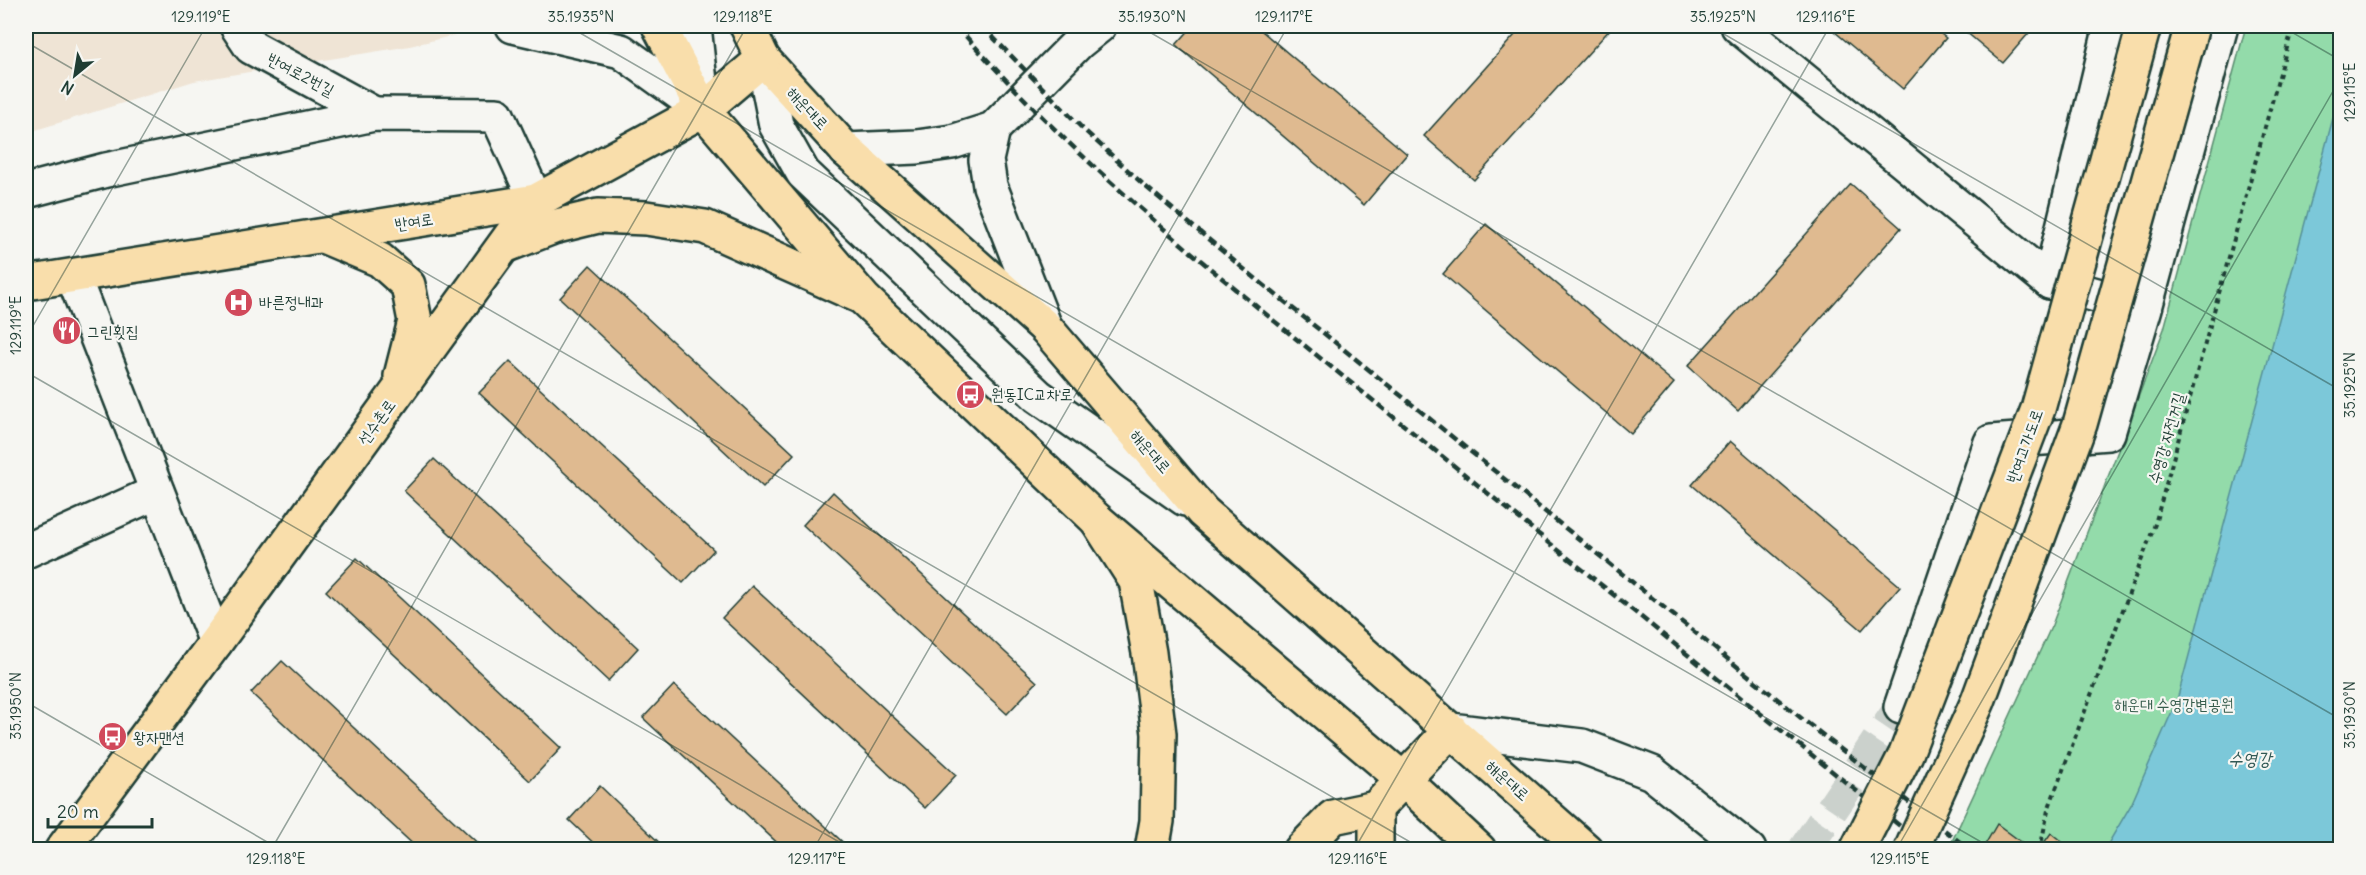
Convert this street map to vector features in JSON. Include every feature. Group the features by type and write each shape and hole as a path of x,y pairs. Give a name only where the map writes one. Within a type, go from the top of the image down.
{"main road":[{"path":"659,26 703,110 864,299 1097,520 1404,780 1479,849"},
{"name":"해운대로","path":"747,26 763,59 846,150 1045,327 1203,513 1586,849"},
{"name":"반여고가도로","path":"1857,849 1906,754 2038,409 2144,26"},
{"path":"1911,849 1978,701 2080,424 2192,26"},
{"name":"반여로","path":"26,283 536,201 703,110 763,59"},
{"name":"선수촌로","path":"62,849 216,642 536,201"},
{"path":"504,246 553,227 598,216 646,218 705,227 864,299"},
{"path":"323,236 380,260 408,285 415,321 397,393"},
{"path":"1097,520 1136,581 1149,653 1159,734 1157,821 1152,849"},
{"path":"1301,849 1333,817 1376,808 1451,730"},
{"path":"1376,808 1376,849"}],"street":[{"name":"반여로2번길","path":"237,26 252,47 375,114"},
{"path":"513,26 621,51 703,110"},
{"path":"694,26 703,110"},
{"path":"1738,26 2050,282 2145,308"},
{"path":"2050,282 2111,26"},
{"path":"1901,707 1990,442 2108,433 2145,308 2222,26"},
{"path":"1045,327 990,186 986,160 993,129 1081,31"},
{"path":"763,59 776,125 803,172 1038,396 1203,513"},
{"path":"26,191 106,170 375,114 497,115 536,201"},
{"path":"846,150 917,147 952,142 993,129"},
{"path":"73,276 216,642"},
{"path":"26,551 157,492"},
{"path":"1451,730 1582,746 1652,773 1749,849"}],"path":[{"name":"수영강 자전거길","path":"2040,849 2048,810 2155,524 2293,26"}],"shaded area":[{"path":"26,26 492,26 410,46 194,81 26,133"}],"green space":[{"name":"해운대 수영강변공원","path":"2246,26 2340,26 2340,849 1948,850 2052,625 2164,329"}],"water":[{"name":"수영강","path":"2340,92 2340,849 2105,849 2131,805 2177,700"}],"building":[{"path":"1193,26 1256,26 1407,154 1364,205 1176,45"},
{"path":"1523,26 1613,26 1474,180 1424,136"},
{"path":"1828,26 1931,26 1946,38 1903,89"},
{"path":"1959,26 2035,26 2003,63"},
{"path":"1851,184 1901,228 1738,411 1688,366"},
{"path":"1486,224 1674,383 1631,434 1443,274"},
{"path":"590,265 794,454 763,487 560,298"},
{"path":"510,361 714,550 683,583 479,393"},
{"path":"1730,441 1900,586 1862,630 1692,485"},
{"path":"434,459 638,648 608,681 404,491"},
{"path":"833,492 1037,682 1007,714 803,525"},
{"path":"357,558 561,748 530,781 326,591"},
{"path":"752,586 956,775 925,808 722,618"},
{"path":"282,661 485,850 419,850 251,693"},
{"path":"674,685 851,850 785,850 643,718"},
{"path":"600,786 667,850 601,850 569,820"},
{"path":"1997,824 2032,850 1982,850"},
{"path":"2051,833 2072,850 2039,850"}],"tunnel":[{"path":"1804,850 1901,707"}],"railway":[{"path":"957,26 1059,134 1170,234 1930,850"},
{"path":"982,26 1082,128 1145,186 1239,265 1806,722 1970,850"}],"place":[{"name":"바른정내과","path":"238,302"},
{"name":"그린횟집","path":"66,331"},
{"name":"원동IC교차로","path":"970,394"},
{"name":"왕자맨션","path":"112,737"}]}
